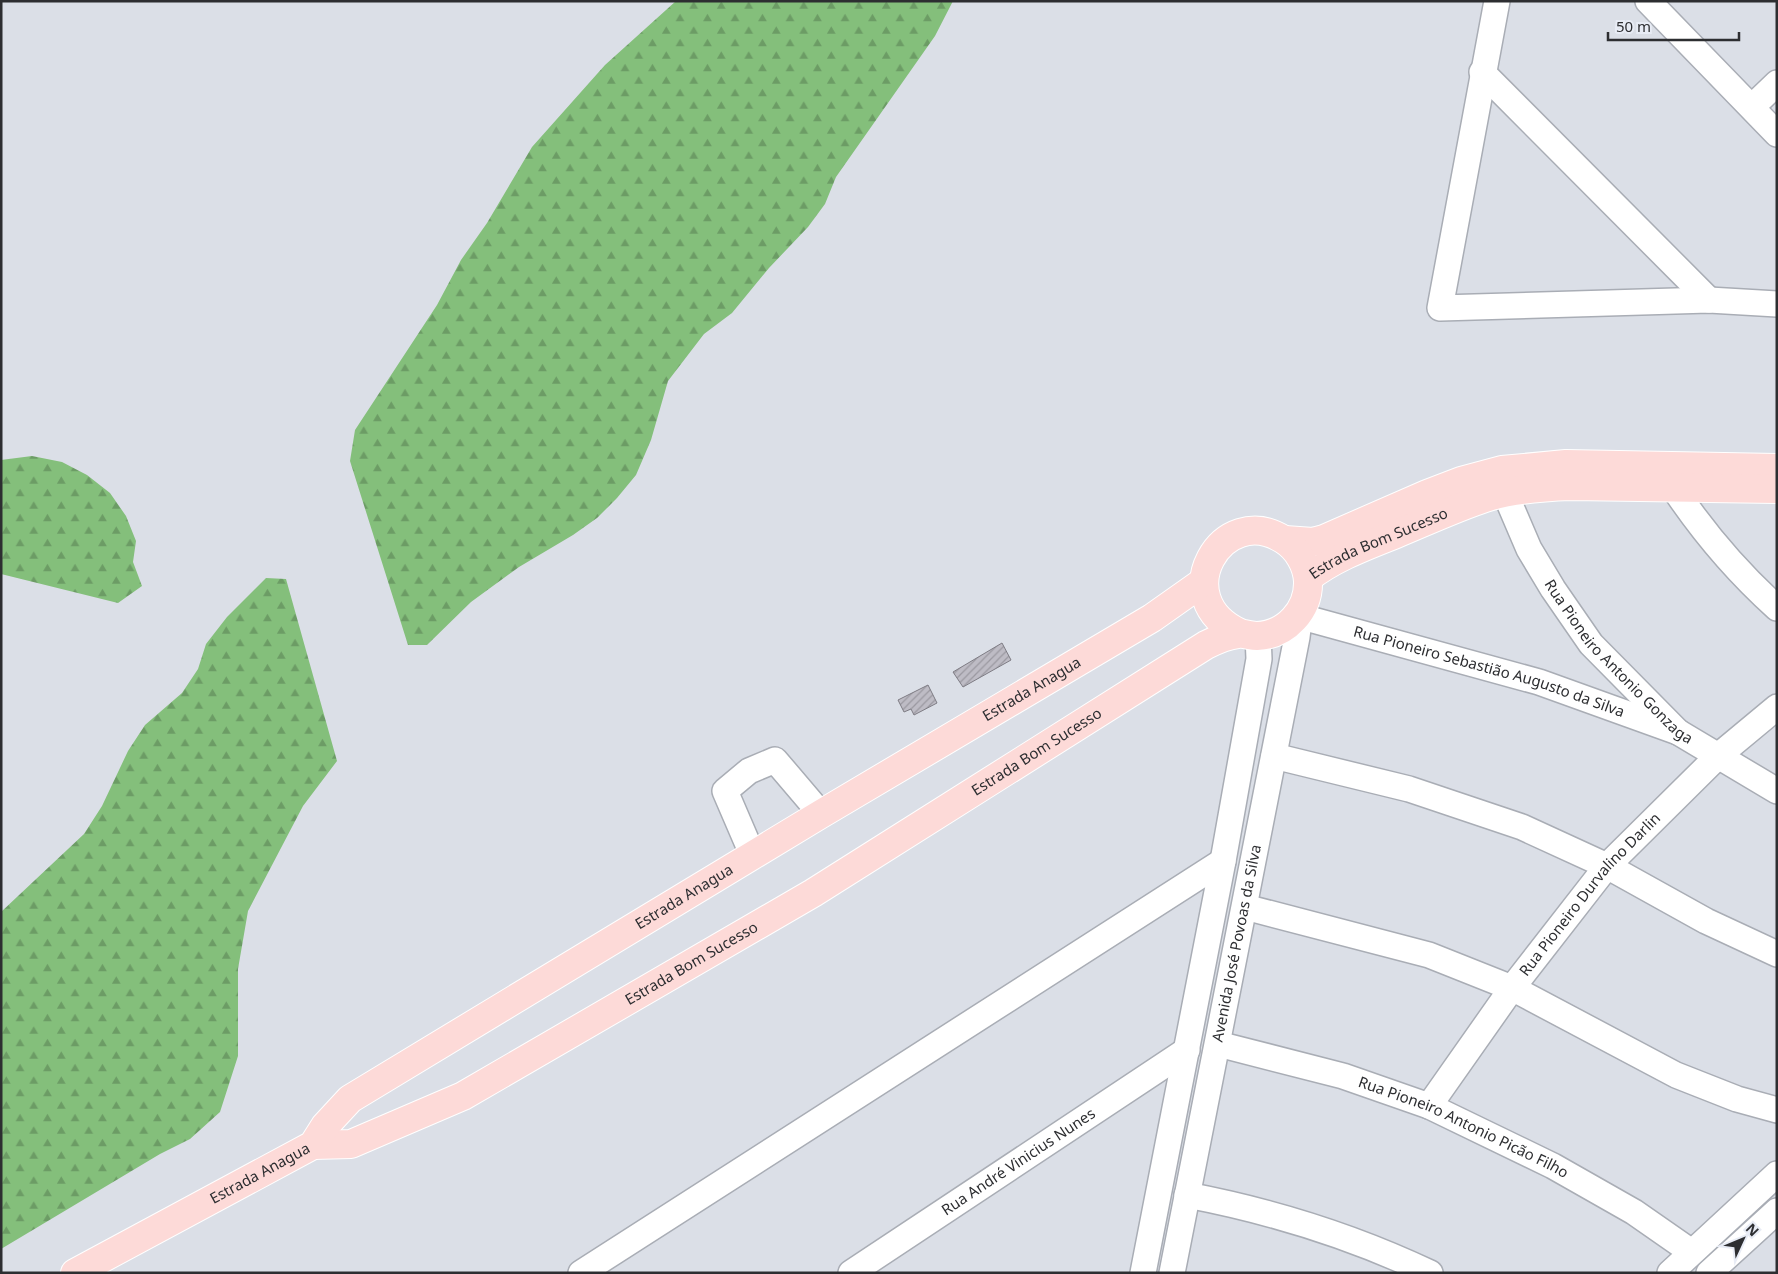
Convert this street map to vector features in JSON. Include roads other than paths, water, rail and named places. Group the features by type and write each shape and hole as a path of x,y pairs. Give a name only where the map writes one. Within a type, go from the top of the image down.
{"main road":[{"name":"Estrada Bom Sucesso","path":"313,1144 351,1144 463,1096 813,893 1206,645 1249,635 1274,633 1288,625 1300,612 1306,596 1308,578 1381,528 1461,481 1517,468 1566,464 1777,468"},
{"name":"Estrada Bom Sucesso","path":"1285,540 1313,542 1381,528 1485,498 1542,487 1777,489"},
{"path":"1249,635 1228,628 1217,619 1210,608 1203,582 1209,559 1226,540 1237,534 1261,531 1285,540 1301,557 1308,578"},
{"name":"Estrada Anagua","path":"75,1273 313,1144 325,1126 350,1099 821,814 1152,618 1203,582"}],"street":[{"path":"1497,1 1482,72 1440,308 1709,300 1777,304"},
{"path":"1648,1 1777,134"},
{"path":"1482,72 1709,300"},
{"path":"1752,107 1777,83"},
{"path":"1673,487 1695,521 1748,583 1777,608"},
{"name":"Rua Pioneiro Antonio Gonzaga","path":"1505,493 1529,549 1553,589 1591,644 1678,732 1777,791"},
{"name":"Rua Pioneiro Sebastião Augusto da Silva","path":"1300,612 1313,620 1539,682 1678,732"},
{"name":"Avenida José Povoas da Silva","path":"1172,1273 1245,906 1300,612"},
{"name":"Avenida José Povoas da Silva","path":"1138,1269 1186,1050 1224,861 1260,659 1249,635"},
{"name":"Rua Pioneiro Durvalino Darlin","path":"1429,1106 1512,988 1607,866 1718,756 1777,707"},
{"path":"1274,756 1408,789 1522,827 1607,866 1706,921 1777,954"},
{"path":"753,856 725,791 749,771 775,760 821,814"},
{"path":"584,1272 1224,861"},
{"path":"1245,906 1429,955 1512,988 1676,1075 1737,1099 1777,1110"},
{"name":"Rua Pioneiro Antonio Picão Filho","path":"1218,1044 1343,1076 1429,1106 1553,1166 1634,1212 1690,1252"},
{"name":"Rua André Vinicius Nunes","path":"851,1273 1186,1050"},
{"path":"1670,1273 1690,1252 1777,1174"},
{"path":"1709,1273 1774,1213 1754,1194"},
{"path":"1187,1195 1243,1206 1307,1224 1401,1259 1430,1273"}]}
